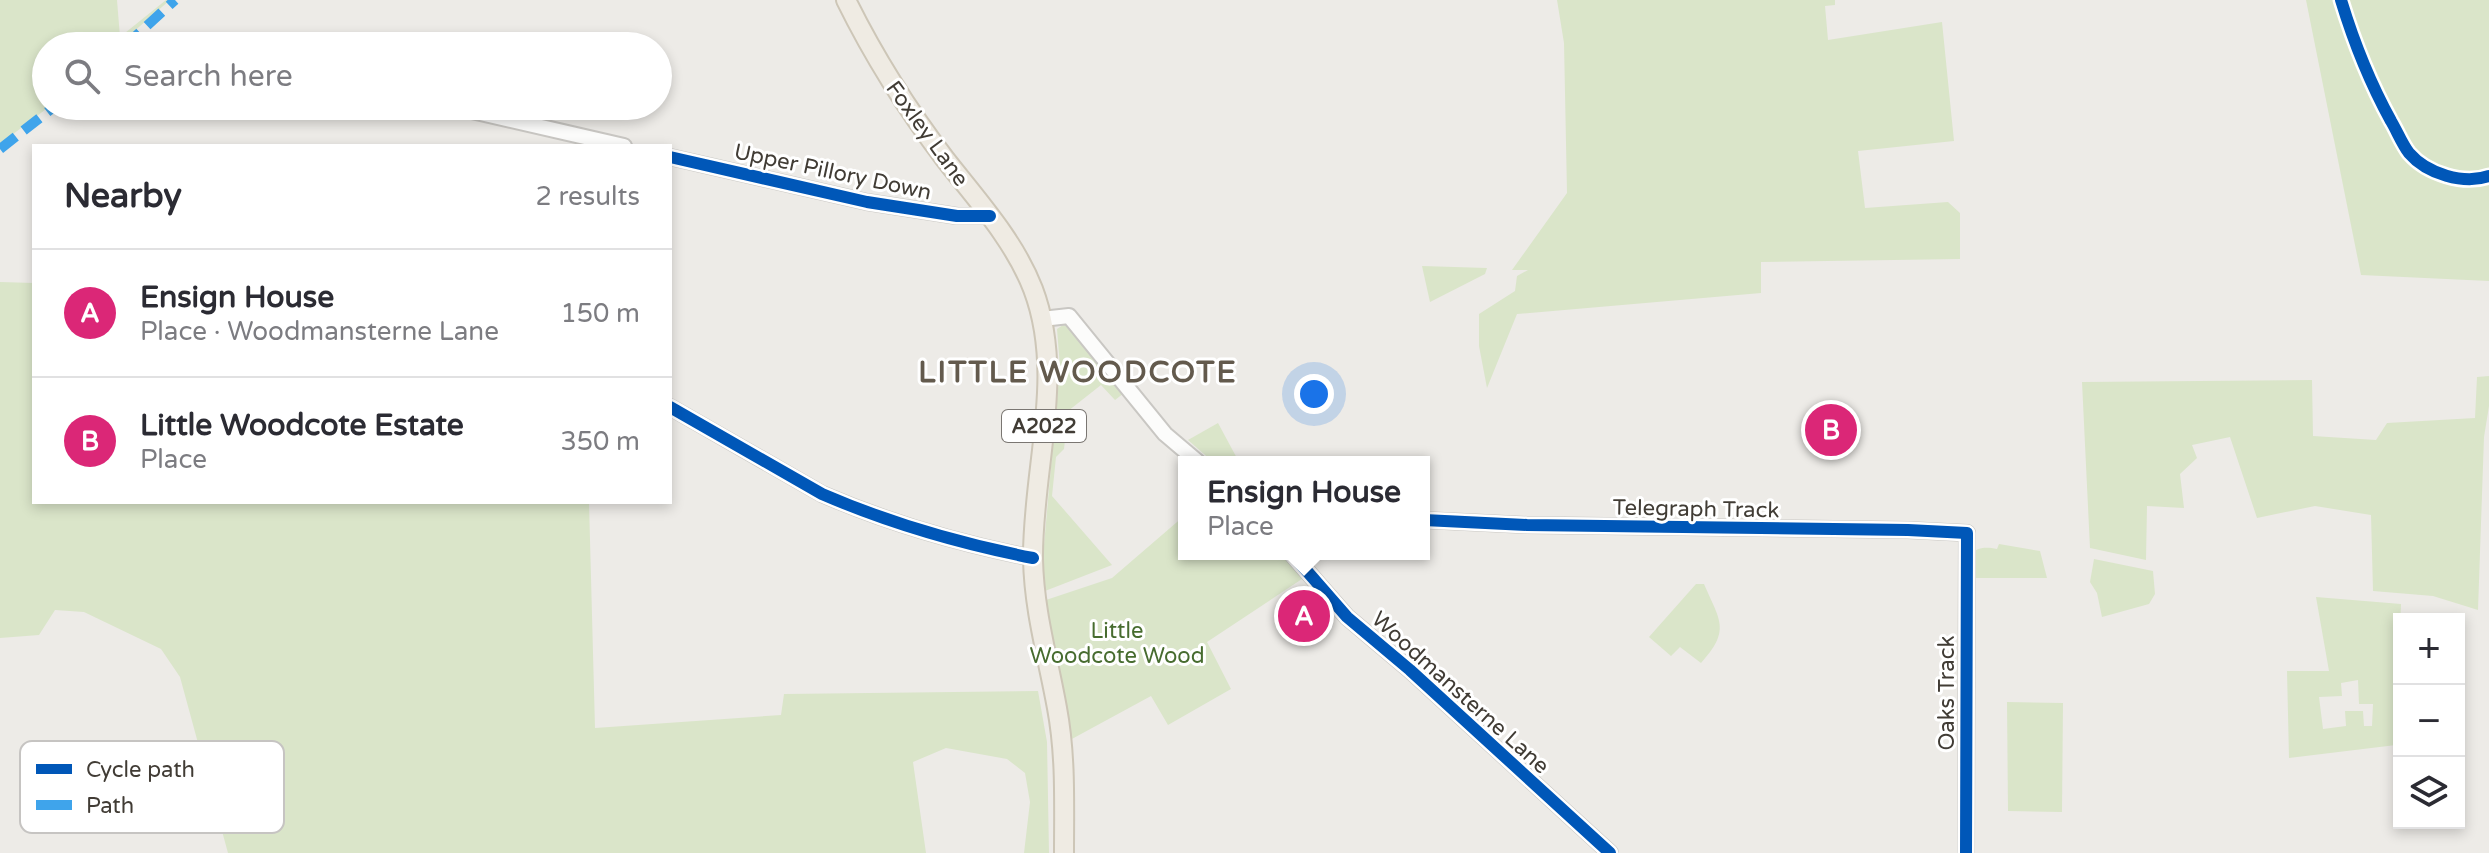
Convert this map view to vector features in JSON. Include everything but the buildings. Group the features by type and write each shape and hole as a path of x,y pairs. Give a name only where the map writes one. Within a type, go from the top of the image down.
{"main road":[{"name":"Foxley Lane","path":"846,0 887,77 911,113 1020,260 1042,319"},
{"name":"A2022","path":"1042,319 1048,367 1047,400 1033,558 1038,619 1065,771 1064,853"}],"street":[{"path":"511,120 615,144"},
{"name":"Upper Pillory Down","path":"672,157 867,202 957,216 990,216"},
{"path":"1042,319 1069,316 1165,434 1191,456"},
{"path":"672,408 843,503 942,536 1033,558"},
{"name":"Telegraph Track","path":"1430,520 1527,525 1967,533"},
{"name":"Oaks Track","path":"1966,853 1967,533"},
{"name":"Woodmansterne Lane","path":"1297,560 1347,617 1410,670 1610,853"}],"green space":[{"path":"0,0 117,0 120,32 32,32 32,120 0,144"},
{"path":"166,0 170,0 133,32 126,32"},
{"path":"1557,0 1835,0 1835,5 1825,6 1828,40 1942,22 1954,141 1858,151 1865,208 1948,202 1960,213 1960,259 1761,262 1761,293 1517,314 1487,388 1479,346 1479,314 1515,291 1517,276 1528,270 1512,270 1567,193 1564,43"},
{"path":"2306,0 2489,0 2489,281 2361,275"},
{"path":"1422,266 1487,268 1485,274 1430,302"},
{"path":"0,282 32,283 32,504 589,504 595,728 781,715 784,694 1038,691 1047,742 1049,853 1024,853 1030,802 1025,773 1007,759 946,748 913,762 926,853 228,853 223,833 284,833 284,741 197,741 180,677 161,649 84,612 55,610 39,635 0,638"},
{"path":"1063,325 1070,327 1124,393 1115,400 1101,385 1068,411 1064,449 1056,457 1052,496 1112,565 1045,591 1043,556 1060,367 1057,329"},
{"path":"2489,376 2478,610 2433,596 2373,591 2371,515 2315,506 2257,518 2230,437 2192,445 2197,458 2180,474 2184,508 2147,506 2146,560 2090,548 2082,382 2312,380 2313,436 2376,440 2387,423 2475,418 2477,377"},
{"path":"1218,423 1236,456 1206,456 1188,440"},
{"name":"Little Woodcote Wood","path":"1178,521 1178,560 1292,560 1305,577 1207,642 1231,689 1168,725 1151,696 1070,740 1046,600 1112,578"},
{"path":"1999,544 2040,551 2047,578 1970,578 1970,554 1983,548 1997,549"},
{"path":"2094,559 2153,571 2155,594 2149,604 2102,617 2097,593 2090,582"},
{"path":"1696,584 1704,584 1720,625 1716,642 1701,663 1680,647 1671,656 1649,637"},
{"path":"2316,597 2401,604 2401,613 2393,613 2393,745 2289,758 2287,671 2329,671","holes":["2358,680 2359,704 2373,704 2372,726 2364,726 2363,711 2345,711 2346,726 2323,729 2319,697 2342,696 2341,683"]},
{"path":"2007,702 2063,703 2062,812 2008,811"}],"marked path":[{"path":"140,32 175,0"},
{"path":"0,149 37,120"}],"cycle path":[{"path":"2341,0 2369,76 2409,153 2426,167 2446,176 2468,179 2489,176"},
{"path":"672,157 867,202 957,216 990,216"},
{"path":"672,408 822,494 926,532 1033,558"},
{"path":"1430,520 1527,525 1967,533 1966,853"},
{"path":"1297,560 1347,617 1410,670 1610,853"}],"place":[{"name":"Little Woodcote Estate","path":"1831,430"},
{"name":"Ensign House","path":"1304,616"}],"district":[{"name":"LITTLE WOODCOTE","path":"1078,372"}]}
